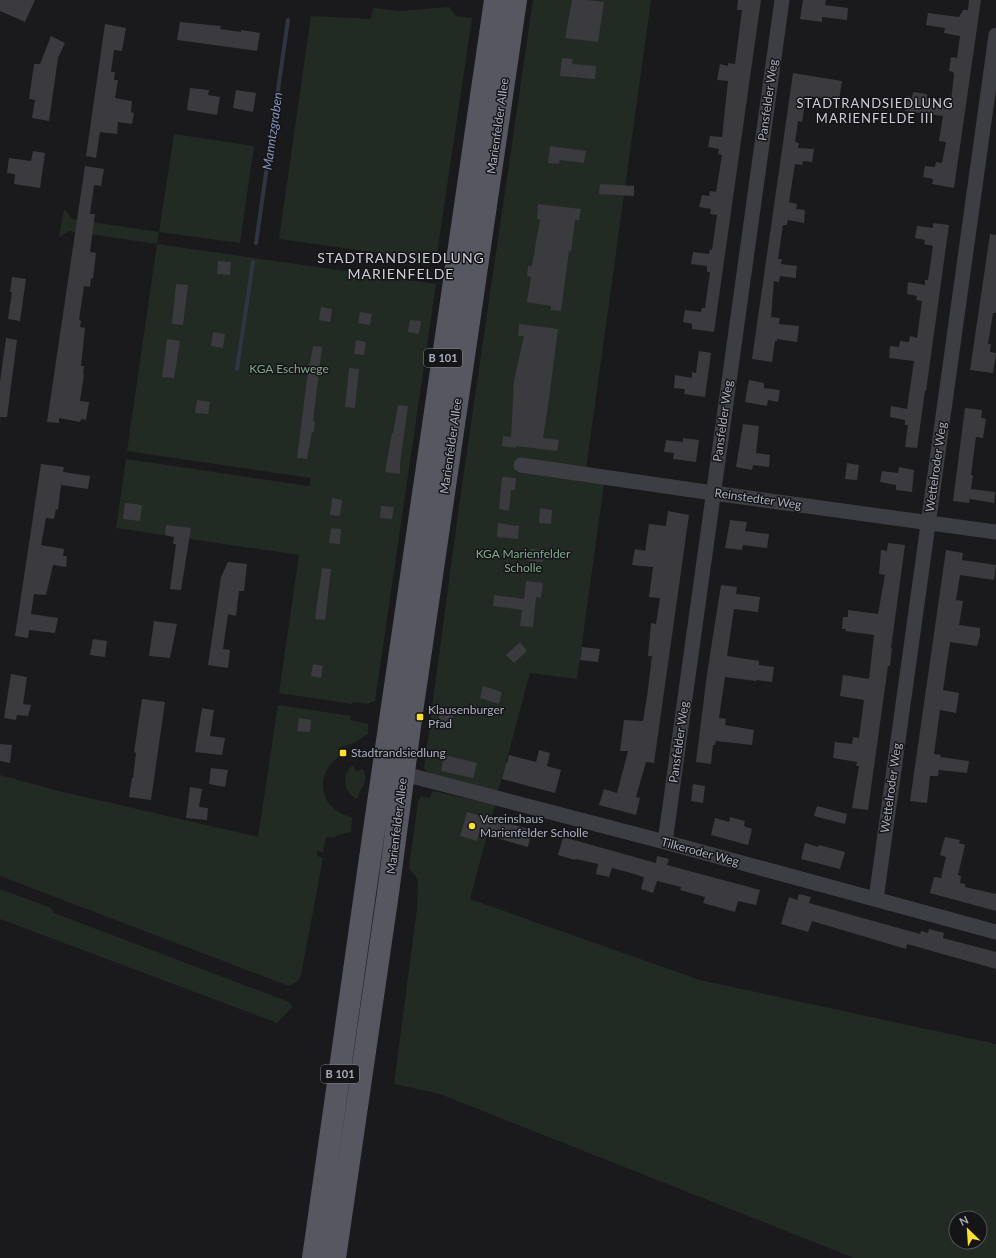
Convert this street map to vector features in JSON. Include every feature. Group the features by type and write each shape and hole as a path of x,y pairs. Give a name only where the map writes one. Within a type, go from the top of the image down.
{"main road":[{"name":"Marienfelder Allee","path":"313,1258 495,0"},
{"name":"Marienfelder Allee","path":"336,1258 404,774 516,0"}],"street":[{"name":"Pansfelder Weg","path":"665,842 782,0"},
{"name":"Wettelroder Weg","path":"876,899 996,35"},
{"name":"Reinstedter Weg","path":"521,465 996,532"},
{"name":"Tilkeroder Weg","path":"404,774 665,842 996,932"}],"green space":[{"name":"KGA Marienfelder Scholle","path":"533,0 651,0 586,469 517,459 516,471 604,484 577,679 530,673 498,792 428,774 424,768 459,506"},
{"path":"449,7 456,16 472,18 436,261 279,239 311,16 371,19 373,8 400,11"},
{"path":"174,134 254,146 240,243 159,232"},
{"path":"64,209 72,219 159,232 157,244 69,231 59,237"},
{"name":"KGA Eschwege","path":"157,244 436,284 375,701 367,704 353,702 352,704 279,693 299,555 116,528 126,459 309,486 311,478 127,451"},
{"path":"278,705 351,716 350,720 368,724 368,734 354,743 339,748 342,755 332,762 326,771 323,781 323,790 326,799 332,807 341,813 352,817 351,832 338,835 333,838 326,837 323,852 317,851 317,856 323,858 301,975 298,981 289,986 0,876 0,775 59,791 258,837"},
{"path":"353,765 356,772 363,769 365,774 365,781 357,799 352,796 346,788 345,783 347,773"},
{"path":"433,791 495,805 470,899 700,980 996,1044 996,1258 854,1258 440,1094 394,1084 417,909 418,880 409,868 418,802 421,796 429,798"},
{"path":"0,889 51,908 54,913 289,1002 292,1007 277,1023 0,919"}],"building":[{"path":"0,0 35,0 25,22 0,11"},
{"path":"572,0 604,2 598,42 565,38"},
{"path":"738,0 761,0 714,332 692,329 692,324 683,322 685,310 701,312 702,308 705,308 710,272 707,272 707,266 691,264 693,252 709,254 710,249 712,250 717,215 710,214 711,209 699,207 702,195 709,196 710,191 716,192 722,155 718,154 719,149 708,147 710,136 722,137 728,81 717,80 720,64 728,66 728,63 735,64 742,10 737,10"},
{"path":"803,0 826,0 825,5 848,8 847,20 822,17 822,22 800,19"},
{"path":"969,0 981,0 954,188 932,184 933,179 923,177 925,166 935,167 936,162 942,163 946,142 939,141 943,116 905,111 906,96 912,97 913,92 927,94 927,98 951,101 954,75 953,72 949,71 951,57 957,58 960,36 944,33 945,28 926,25 928,13 959,17 963,10 968,10"},
{"path":"180,22 221,26 220,29 260,33 257,51 177,40"},
{"path":"105,24 126,28 122,51 114,50 111,72 115,72 114,80 118,80 115,98 132,101 131,112 134,113 132,124 118,122 117,134 100,132 96,158 86,156"},
{"path":"51,36 65,43 58,58 49,121 32,118 35,100 29,99 34,64 40,64"},
{"path":"562,58 573,59 572,64 596,66 595,79 560,76"},
{"path":"793,73 842,81 839,100 806,96 802,122 798,121 795,142 799,143 798,148 814,149 812,162 803,161 802,165 795,164 789,202 797,204 796,209 805,210 804,223 788,220 787,225 783,225 778,259 782,259 781,264 797,266 796,278 780,276 779,282 774,281 771,317 780,318 779,324 799,326 797,342 777,339 777,341 775,341 772,362 752,359"},
{"path":"190,88 209,90 208,95 220,97 217,115 187,110"},
{"path":"236,90 256,93 253,112 233,108"},
{"path":"550,146 586,151 584,163 560,160 559,164 548,163"},
{"path":"33,151 45,153 40,188 14,184 15,174 7,173 9,158 31,161"},
{"path":"85,166 104,169 101,186 94,185 90,214 95,214 90,252 96,253 93,279 91,278 90,287 84,286 79,320 81,321 80,327 85,328 81,366 84,366 84,374 80,401 89,402 86,420 81,419 80,422 59,418 59,423 47,422"},
{"path":"600,184 634,186 634,196 599,194"},
{"path":"538,204 581,209 579,220 575,220 571,252 569,251 561,311 551,310 551,306 527,302 531,277 527,276 528,266 532,266 540,219 537,219"},
{"path":"933,223 949,225 917,448 905,447 908,425 905,425 905,420 890,417 891,406 907,409 914,361 889,358 890,346 899,347 900,341 909,342 910,336 917,338 922,301 916,300 917,296 907,294 908,282 925,285 925,280 928,280 933,246 924,244 925,240 915,238 917,226 933,228"},
{"path":"990,234 996,235 996,313 993,313 988,344 991,344 990,352 996,353 993,373 970,370"},
{"path":"218,261 231,262 230,275 217,274"},
{"path":"12,277 26,279 20,321 8,319 12,292 10,292"},
{"path":"176,284 188,285 183,325 172,324"},
{"path":"321,307 332,309 330,322 319,320"},
{"path":"360,312 372,314 370,325 358,323"},
{"path":"410,320 421,321 419,334 408,332"},
{"path":"519,324 558,329 543,438 559,440 557,451 516,446 516,448 502,446 503,436 511,437 514,381 524,336 518,336"},
{"path":"213,332 225,334 223,348 211,346"},
{"path":"6,338 17,340 7,417 0,417 0,382"},
{"path":"167,339 180,341 174,378 162,377"},
{"path":"356,340 366,342 364,355 354,354"},
{"path":"313,346 322,347 313,421 315,421 314,432 312,432 307,459 297,458 309,363"},
{"path":"699,351 711,353 705,397 684,394 685,389 674,388 675,375 692,378 692,372 696,373"},
{"path":"349,368 359,369 355,408 345,407"},
{"path":"749,380 764,383 764,388 780,390 778,402 768,400 767,406 745,402"},
{"path":"197,400 210,402 208,414 195,413"},
{"path":"398,405 408,406 400,463 400,474 385,472"},
{"path":"965,408 982,410 981,418 986,419 983,438 976,437 971,475 973,475 971,489 995,492 994,503 970,499 969,503 953,501"},
{"path":"743,424 759,426 756,453 770,455 769,467 753,465 752,470 736,467"},
{"path":"683,438 699,440 696,462 673,459 674,453 664,452 666,440 683,442"},
{"path":"847,463 859,465 857,480 845,479"},
{"path":"41,464 64,467 63,472 90,476 88,489 61,485 58,510 56,509 54,519 46,518 41,545 64,549 63,556 67,556 66,567 53,565 46,595 34,594 31,614 58,618 55,633 29,630 28,638 15,636"},
{"path":"899,467 914,470 912,492 896,490 896,485 880,482 882,471 898,473"},
{"path":"502,477 516,478 515,490 511,490 509,511 499,509"},
{"path":"332,498 342,500 340,516 330,515"},
{"path":"125,503 142,505 140,521 123,519"},
{"path":"381,506 394,507 392,519 380,518"},
{"path":"540,508 552,510 551,524 539,523"},
{"path":"668,511 689,515 654,763 646,762 636,797 640,798 636,815 599,805 604,789 617,793 628,751 620,751 624,720 643,721 652,656 648,656 651,623 656,624 660,598 649,597 653,567 632,565 635,549 645,551 649,524 666,526"},
{"path":"730,520 747,522 745,531 769,534 767,548 743,545 742,550 725,548"},
{"path":"498,523 519,526 518,539 497,537"},
{"path":"166,525 191,528 181,590 170,589 176,544 173,544 174,537 165,535"},
{"path":"331,528 341,529 340,544 329,543"},
{"path":"888,543 905,545 891,648 890,666 888,666 868,810 852,808 859,766 856,766 857,762 833,758 835,742 852,744 853,737 859,738 864,700 840,696 843,675 869,679 874,635 845,631 846,629 842,629 843,617 848,617 848,610 878,614 885,575 879,574 881,550 887,551"},
{"path":"530,549 544,550 543,562 529,561"},
{"path":"946,550 963,553 962,560 996,565 994,580 960,575 956,600 963,601 959,625 980,628 980,636 977,646 950,642 943,690 959,693 956,713 940,710 934,754 941,755 940,757 969,761 967,773 939,770 938,776 930,776 927,803 910,801"},
{"path":"228,562 247,564 244,591 239,591 236,616 228,614 223,649 230,650 228,668 208,665 221,577"},
{"path":"322,568 331,569 325,620 315,619"},
{"path":"526,581 543,583 541,598 536,597 533,627 520,626 522,610 493,606 494,595 524,599"},
{"path":"721,585 737,587 736,594 760,597 758,612 734,609 727,656 759,661 759,665 774,667 772,682 725,677 719,718 726,719 725,725 754,730 752,745 716,741 715,745 713,745 711,764 696,762 707,674"},
{"path":"154,621 177,624 170,658 149,656"},
{"path":"93,639 107,641 105,657 90,655"},
{"path":"520,642 527,651 514,663 506,655"},
{"path":"582,647 600,649 598,662 580,660"},
{"path":"313,664 323,666 321,678 311,676"},
{"path":"11,674 27,677 23,704 31,705 28,716 17,715 16,720 4,718"},
{"path":"483,686 502,692 499,704 480,698"},
{"path":"142,699 165,702 151,800 129,797 133,778 136,753 134,752"},
{"path":"202,708 214,710 210,736 225,738 222,755 195,752"},
{"path":"441,709 454,711 451,725 438,722"},
{"path":"299,718 311,720 310,732 297,731"},
{"path":"0,744 12,745 10,763 0,761"},
{"path":"539,750 550,753 547,766 561,770 555,793 502,779 509,755 536,762"},
{"path":"444,755 477,763 473,778 441,771"},
{"path":"211,768 228,770 225,787 209,784"},
{"path":"693,784 705,786 703,803 691,801"},
{"path":"190,787 202,789 199,807 208,808 207,820 186,818"},
{"path":"817,806 847,814 845,824 814,816"},
{"path":"467,812 532,830 528,847 479,833 477,841 460,836"},
{"path":"730,817 745,821 744,826 752,829 748,845 711,835 715,818 729,822"},
{"path":"563,837 656,863 657,856 669,859 667,865 760,890 756,905 738,901 735,912 703,903 705,897 680,890 681,887 657,881 653,893 641,889 644,877 627,872 612,868 609,877 596,874 598,864 558,855"},
{"path":"945,837 960,840 959,843 965,845 958,875 961,876 960,883 965,884 965,887 996,894 996,911 930,893 934,877 941,878 946,857 940,855"},
{"path":"805,843 845,852 840,869 801,859"},
{"path":"799,894 811,897 809,903 920,934 921,931 928,933 929,929 944,933 943,938 996,952 996,969 907,944 906,949 812,921 808,932 781,924 789,897 797,900"}],"waterway":[{"name":"Manntzgraben","path":"256,243 288,20"},
{"name":"Manntzgraben","path":"237,369 253,262"}],"place":[{"name":"Klausenburger Pfad","path":"420,717"},
{"name":"Stadtrandsiedlung","path":"343,753"},
{"name":"Vereinshaus Marienfelder Scholle","path":"472,826"}],"district":[{"name":"STADTRANDSIEDLUNG MARIENFELDE III","path":"875,110"},
{"name":"STADTRANDSIEDLUNG MARIENFELDE","path":"401,266"}]}
